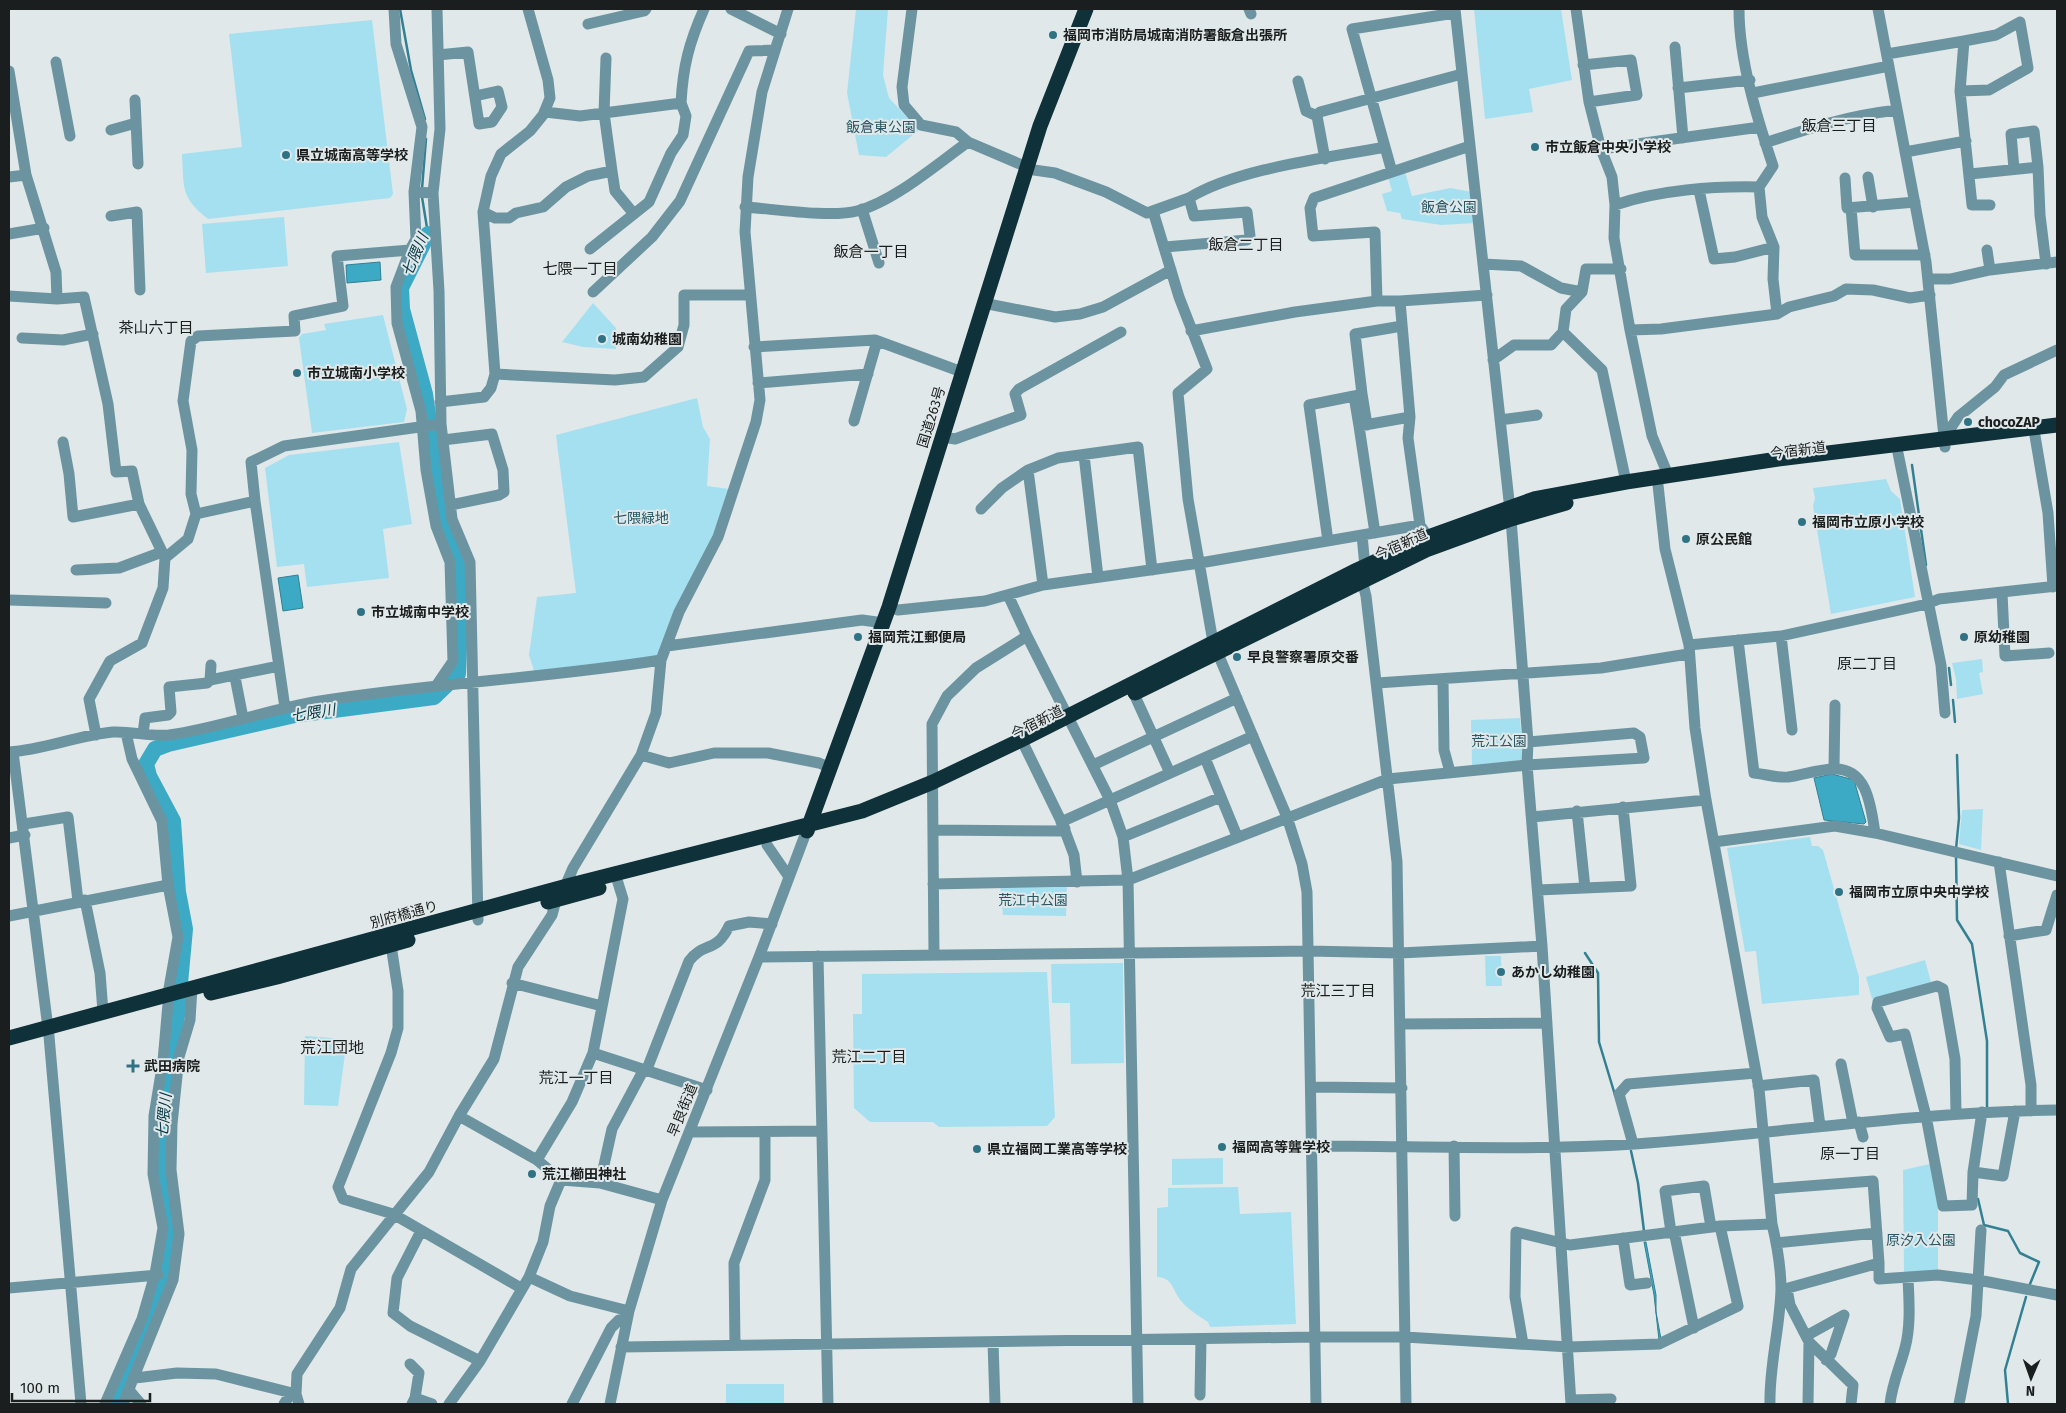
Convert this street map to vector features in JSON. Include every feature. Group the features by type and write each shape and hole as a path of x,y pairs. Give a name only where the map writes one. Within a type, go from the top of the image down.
{"highway":[{"name":"国道263号","path":"807,830 884,623 1026,167 1086,9"},
{"name":"今宿新道","path":"1363,574 1424,531 1510,512 1550,506 1663,480 2057,425"},
{"name":"今宿新道","path":"807,830 869,815 1070,719 1363,574 1426,550 1510,512 1534,499 1626,482 1663,480 1898,453 1945,442 2057,433"},
{"name":"今宿新道","path":"932,786 1025,747 1070,719 1134,694 1215,648"},
{"name":"別府橋通り","path":"616,878 766,845 807,830"},
{"name":"別府橋通り","path":"9,1038 48,1032 616,878 807,830"},
{"name":"別府橋通り","path":"190,993 277,977 391,945 477,915"},
{"name":"別府橋通り","path":"9,1047 103,1012 169,999"}],"street":[{"path":"394,9 396,44 422,127 423,193 439,291 441,424 452,519 470,562 468,684 477,915"},
{"path":"437,9 440,130 423,193 416,238 396,287 397,323 421,411 426,470 436,526 450,562 453,661 440,685"},
{"path":"440,402 484,397 491,388 495,374 483,212 492,176 501,154 530,131 544,112 550,98 548,80 528,9"},
{"path":"588,24 646,9"},
{"path":"590,250 649,202 671,152 683,135 686,116 681,104 683,69 690,40 704,9"},
{"path":"731,9 780,34"},
{"path":"295,1397 298,1374 340,1308 351,1269 428,1172 494,1059 512,983 518,968 552,915 573,868 641,755 656,713 661,660 679,612 718,537 756,422 760,400 749,295 745,207 762,92 788,9"},
{"path":"912,9 902,87 904,105 921,125 956,132 968,142 1026,167 1061,176 1106,192 1147,213 1189,198 1204,189 1268,170 1385,147"},
{"path":"1576,9 1589,102 1601,149 1612,178 1615,204 1614,238 1621,269 1630,330 1663,480 1665,549 1689,649 1695,728 1706,800 1756,1073 1764,1132 1772,1224 1784,1290 1808,1339 1826,1360 1853,1386 1851,1404"},
{"path":"1740,9 1739,26 1750,80 1760,127 1773,166 1759,187 1762,216 1774,247 1773,279 1777,314"},
{"path":"1878,9 1925,255 1945,442"},
{"path":"1392,172 1352,29 1455,11 1510,512 1528,742 1527,765 1542,946 1571,1402 1611,1400"},
{"path":"1887,54 1996,35 2020,22 2028,68 1989,90 1960,91"},
{"path":"1964,41 1960,91 1972,205 1990,205"},
{"path":"1675,47 1683,138"},
{"path":"593,292 652,237 680,201 749,51 774,50"},
{"path":"438,55 468,52 475,96"},
{"path":"606,58 604,113 615,192 634,214"},
{"path":"1583,65 1631,60 1637,95 1589,102"},
{"path":"56,62 70,136"},
{"path":"1753,93 1889,66"},
{"path":"9,71 26,175 44,228 56,272 57,299"},
{"path":"1316,116 1320,112 1462,74"},
{"path":"1678,88 1750,80"},
{"path":"1298,81 1306,111 1316,116"},
{"path":"135,100 138,164"},
{"path":"544,112 580,116 681,104"},
{"path":"1765,143 1830,121 1860,114 1897,110"},
{"path":"1316,116 1325,159"},
{"path":"111,130 136,123"},
{"path":"1601,149 1760,127"},
{"path":"1928,279 1950,279 1990,270 2052,263 2040,215 2034,131 2011,134 2014,169"},
{"path":"1905,152 1966,141"},
{"path":"745,207 838,213 862,209 888,198 968,142"},
{"path":"1377,301 1375,232 1313,236 1310,208 1314,198 1470,146"},
{"path":"1970,174 2038,167"},
{"path":"483,212 495,218 509,218 516,213 543,207 566,187 588,176 612,170"},
{"path":"9,177 26,175"},
{"path":"1868,177 1874,207"},
{"path":"1845,178 1847,208 1915,202"},
{"path":"1615,204 1629,200 1699,190 1759,187"},
{"path":"1699,190 1714,259 1735,257 1774,247"},
{"path":"1165,247 1247,240 1250,236 1247,212 1194,216 1189,198"},
{"path":"1851,208 1855,255 1925,255"},
{"path":"862,209 879,263"},
{"path":"1153,211 1191,331 1207,369 1178,393 1188,499 1215,648 1287,817 1302,864 1308,892 1316,1404"},
{"path":"112,216 137,212 140,290"},
{"path":"9,234 44,228"},
{"path":"76,570 119,568 164,555 188,540 196,514 191,494 192,450 183,401 191,341 198,336 295,331 294,316 343,306 336,256 410,250"},
{"path":"1987,250 1990,270"},
{"path":"1483,264 1520,266 1561,288 1582,292"},
{"path":"1493,360 1514,345 1551,345 1563,332 1566,309 1582,292 1586,269 1621,269"},
{"path":"983,304 1055,317 1080,314 1103,307 1171,270"},
{"path":"1630,330 1661,329 1777,314 1789,307 1834,296 1846,289 1873,290 1910,298 1930,295"},
{"path":"495,374 615,380 644,377 678,347 684,325 684,295 749,295"},
{"path":"1191,331 1295,312 1377,301 1487,295"},
{"path":"9,296 57,299 84,297 108,404 116,472 132,471 138,504 164,555 163,588 142,642 110,662 89,699 96,735"},
{"path":"889,606 898,610 985,601 1043,585 1200,563 1375,533 1424,531 1408,438 1410,417 1400,301"},
{"path":"1375,533 1358,395 1355,334 1402,326"},
{"path":"943,436 955,439 1021,415 1015,394 1018,390 1121,332"},
{"path":"1563,332 1602,370 1626,482"},
{"path":"22,338 62,340 93,334"},
{"path":"754,348 877,341 962,372"},
{"path":"854,421 877,341"},
{"path":"1945,442 1958,417 1995,386 2004,375 2057,350"},
{"path":"758,383 868,374"},
{"path":"1328,541 1309,405 1358,395"},
{"path":"1500,420 1537,415"},
{"path":"1363,426 1410,417"},
{"path":"285,708 251,462 284,446 441,424"},
{"path":"443,440 492,434 503,470 504,492 499,495 451,505"},
{"path":"1377,683 1601,668 1738,640 1781,636 1927,604 1938,599 2055,587 2048,513 2035,436"},
{"path":"63,442 69,474 72,517 138,504"},
{"path":"981,509 1002,488 1028,470 1058,458 1138,447 1152,570"},
{"path":"1898,453 1927,604 1941,665 1945,713"},
{"path":"1084,455 1098,577"},
{"path":"1028,470 1043,585"},
{"path":"196,514 255,501"},
{"path":"1362,535 1363,574 1397,862 1406,1404"},
{"path":"2002,593 2004,656 2049,653"},
{"path":"1008,595 1110,800 1123,837 1128,880 1130,952 1138,1404"},
{"path":"9,600 106,603"},
{"path":"667,646 862,620 884,623"},
{"path":"934,955 932,724 947,696 976,668 1027,636"},
{"path":"1781,636 1792,730"},
{"path":"1738,640 1754,772 1786,778 1834,768 1851,772 1861,781 1869,796 1875,833"},
{"path":"81,1404 48,1032 25,830 11,752 96,735 126,733 167,735 211,727 285,708 440,685 468,684 594,671 661,660"},
{"path":"210,680 211,665"},
{"path":"144,734 145,718 168,715 171,712 169,687 207,683 210,680 279,666"},
{"path":"235,676 243,718"},
{"path":"1443,680 1444,750 1450,772"},
{"path":"1134,694 1170,773"},
{"path":"1093,765 1237,698"},
{"path":"1834,705 1834,768"},
{"path":"105,1404 142,1318 163,1277 163,1228 153,1174 154,1116 163,1061 178,937 168,886 162,821 132,759 126,733"},
{"path":"933,884 1128,880 1237,836 1388,779 1527,765 1644,758 1640,737 1634,734 1528,742"},
{"path":"933,830 1063,826 1110,800 1253,736"},
{"path":"1025,747 1063,826 1074,855 1077,882"},
{"path":"641,755 669,763 714,753 768,754 819,763 831,768"},
{"path":"1205,758 1237,836"},
{"path":"1123,837 1221,797"},
{"path":"1532,817 1623,806 1706,800"},
{"path":"1538,890 1631,886 1623,806"},
{"path":"1577,811 1585,888"},
{"path":"9,838 25,830 68,817 81,901 100,973 103,1012"},
{"path":"1714,842 1835,826 1960,852 2057,876"},
{"name":"早良街道","path":"610,1404 628,1315 662,1200 707,1090 807,830"},
{"path":"766,845 789,878"},
{"path":"1999,862 2032,1085 2031,1111"},
{"path":"537,1160 572,1102 593,1053 623,899 616,878"},
{"path":"9,916 168,886"},
{"path":"2009,936 2046,930 2057,895"},
{"path":"600,1183 612,1129 646,1069 689,961 696,951 714,946 723,940 729,926 758,921 772,924"},
{"path":"391,945 398,991 398,1028 392,1053 338,1188 343,1199 393,1214 521,1288"},
{"path":"759,957 1130,952 1309,951 1400,953 1542,946"},
{"path":"818,956 828,1404"},
{"path":"512,983 602,1006"},
{"path":"1956,1114 1955,1059 1943,989 1937,986 1878,1002 1877,1008 1890,1037 1905,1034 1926,1116 1944,1206 1972,1205 1986,1112"},
{"path":"123,1404 136,1375 163,1277 179,1234 171,1170 172,1124 179,1057 190,1020 190,993"},
{"path":"1401,1024 1547,1022"},
{"path":"593,1053 707,1090"},
{"path":"1841,1064 1856,1122 1863,1137"},
{"path":"1634,1144 1620,1094 1628,1084 1756,1073"},
{"path":"1758,1086 1814,1080 1820,1126"},
{"path":"1312,1086 1402,1088"},
{"path":"1313,1146 1554,1146 1634,1144 1926,1116 2057,1110"},
{"path":"1977,1173 2002,1176 2014,1111"},
{"path":"459,1116 537,1160 560,1180 600,1183 662,1200"},
{"path":"690,1132 822,1131"},
{"path":"735,1346 734,1263 765,1180 765,1132"},
{"path":"1454,1146 1456,1216"},
{"path":"449,1404 480,1361 529,1277 543,1242 550,1206 560,1180"},
{"path":"1769,1189 1873,1181 1879,1279 1938,1276 1978,1280 2057,1295"},
{"path":"621,1347 1315,1337 1405,1337 1569,1347 1659,1344 1694,1328 1738,1306 1704,1186 1665,1191 1671,1232 1675,1236 1694,1328"},
{"path":"1523,1344 1515,1297 1516,1232 1570,1245 1716,1226 1772,1224"},
{"path":"1959,1404 1976,1316 1981,1230"},
{"path":"422,1231 397,1278 393,1313 410,1326 480,1361"},
{"path":"1776,1243 1877,1234"},
{"path":"1623,1238 1630,1285 1648,1283"},
{"path":"1784,1290 1879,1263"},
{"path":"9,1288 163,1277"},
{"path":"529,1277 570,1296 628,1315"},
{"path":"1890,1404 1892,1387 1905,1346 1909,1308 1908,1278"},
{"path":"1770,1404 1770,1380 1784,1290"},
{"path":"572,1404 611,1328 628,1315"},
{"path":"1808,1339 1844,1315 1831,1354 1826,1360"},
{"path":"1200,1395 1201,1339"},
{"path":"1808,1339 1808,1404"},
{"path":"993,1342 995,1404"},
{"path":"410,1364 419,1373 414,1401 432,1404"},
{"path":"136,1375 216,1374 295,1397"},
{"path":"129,1390 140,1404"},
{"path":"284,1404 295,1397"}],"green space":[{"name":"飯倉東公園","path":"856,9 888,9 883,75 889,98 919,130 886,157 859,155 847,93"},
{"path":"1474,9 1561,9 1572,80 1529,89 1533,112 1485,119"},
{"path":"372,20 393,194 390,198 208,219 192,204 185,191 182,154 242,147 229,34"},
{"name":"飯倉公園","path":"1405,172 1412,196 1450,188 1472,192 1476,223 1441,225 1402,219 1400,213 1387,211 1382,194 1392,191 1388,177"},
{"path":"284,217 288,266 206,273 202,224"},
{"path":"593,303 616,328 616,349 583,347 562,342"},
{"path":"383,315 407,409 404,422 312,433 299,338 302,334 326,330 324,324"},
{"name":"七隈緑地","path":"697,398 703,427 710,439 707,486 729,489 714,534 660,657 535,674 529,655 537,597 576,593 556,435"},
{"path":"399,442 412,524 383,529 389,578 307,587 304,564 277,567 265,468 289,455"},
{"path":"1886,479 1891,491 1900,499 1915,597 1831,614 1813,506 1815,498 1813,488"},
{"path":"1982,659 1983,672 1979,673 1983,694 1957,699 1956,679 1952,663"},
{"name":"荒江公園","path":"1520,718 1523,760 1472,765 1471,720"},
{"path":"1983,809 1981,850 1959,844 1962,810"},
{"path":"1810,837 1812,846 1818,846 1823,850 1859,977 1859,995 1762,1004 1756,951 1745,952 1727,848"},
{"name":"荒江中公園","path":"1067,883 1066,916 1003,915 1000,884"},
{"path":"1485,956 1501,956 1502,986 1486,986"},
{"path":"1925,960 1931,982 1872,999 1866,977"},
{"path":"1123,963 1124,1063 1071,1064 1070,1003 1052,1003 1051,964"},
{"path":"1047,972 1055,1117 1047,1126 939,1127 933,1122 870,1122 854,1108 853,1014 862,1014 862,974"},
{"path":"305,1036 347,1039 338,1106 304,1105"},
{"path":"1223,1158 1223,1184 1172,1185 1172,1159"},
{"name":"原汐入公園","path":"1930,1164 1938,1207 1938,1273 1904,1273 1903,1170"},
{"path":"1238,1187 1240,1214 1291,1212 1296,1324 1210,1327 1208,1322 1182,1302 1170,1282 1157,1277 1157,1208 1168,1207 1168,1188"},
{"path":"726,1384 784,1384 784,1404 726,1404"}],"shaded area":[{"path":"380,262 381,280 347,283 346,265"},
{"path":"298,575 303,608 283,611 278,578"},
{"path":"1832,774 1854,780 1866,822 1864,824 1824,820 1814,778"},
{"path":"1644,1242 1646,1242 1656,1295 1656,1312 1661,1339 1659,1340 1654,1295"}],"waterway":[{"name":"七隈川","path":"400,9 411,70 425,119"},
{"name":"七隈川","path":"422,189 426,139"},
{"name":"七隈川","path":"422,197 428,234"},
{"name":"七隈川","path":"116,1404 162,1287 169,1247 171,1227 163,1182 160,1131 177,1016 185,929 178,892 173,821 149,776 146,764 155,749 168,744 295,715 434,697 458,674 461,596 458,560 444,524 425,394 402,309 401,288 428,234"},
{"path":"1912,465 1926,565"},
{"path":"1949,668 1951,685"},
{"path":"1953,700 1955,722"},
{"path":"1956,849 1959,818 1957,755"},
{"path":"1956,855 1957,920 1972,944 1987,1041 1987,1109"},
{"path":"1585,953 1598,973 1599,1042 1615,1095"},
{"path":"1631,1151 1638,1183 1644,1231"},
{"path":"1978,1199 1984,1225 2008,1231 2020,1253 2039,1262 2030,1284"},
{"path":"2008,1404 2005,1370 2026,1297"}],"place":[{"name":"福岡市消防局城南消防署飯倉出張所","path":"1053,35"},
{"name":"市立飯倉中央小学校","path":"1535,147"},
{"name":"県立城南高等学校","path":"286,155"},
{"name":"城南幼稚園","path":"602,339"},
{"name":"市立城南小学校","path":"297,373"},
{"name":"chocoZAP","path":"1968,422"},
{"name":"福岡市立原小学校","path":"1802,522"},
{"name":"原公民館","path":"1686,539"},
{"name":"市立城南中学校","path":"361,612"},
{"name":"福岡荒江郵便局","path":"858,637"},
{"name":"原幼稚園","path":"1964,637"},
{"name":"早良警察署原交番","path":"1237,657"},
{"name":"福岡市立原中央中学校","path":"1839,892"},
{"name":"あかし幼稚園","path":"1501,972"},
{"name":"武田病院","path":"133,1066"},
{"name":"福岡高等聾学校","path":"1222,1147"},
{"name":"県立福岡工業高等学校","path":"977,1149"},
{"name":"荒江櫛田神社","path":"532,1174"}],"district":[{"name":"飯倉三丁目","path":"1839,126"},
{"name":"飯倉二丁目","path":"1246,245"},
{"name":"飯倉一丁目","path":"871,252"},
{"name":"七隈一丁目","path":"580,269"},
{"name":"茶山六丁目","path":"156,328"},
{"name":"原二丁目","path":"1867,664"},
{"name":"荒江三丁目","path":"1338,991"},
{"name":"荒江団地","path":"332,1047"},
{"name":"荒江二丁目","path":"869,1057"},
{"name":"荒江一丁目","path":"576,1078"},
{"name":"原一丁目","path":"1850,1154"}]}
